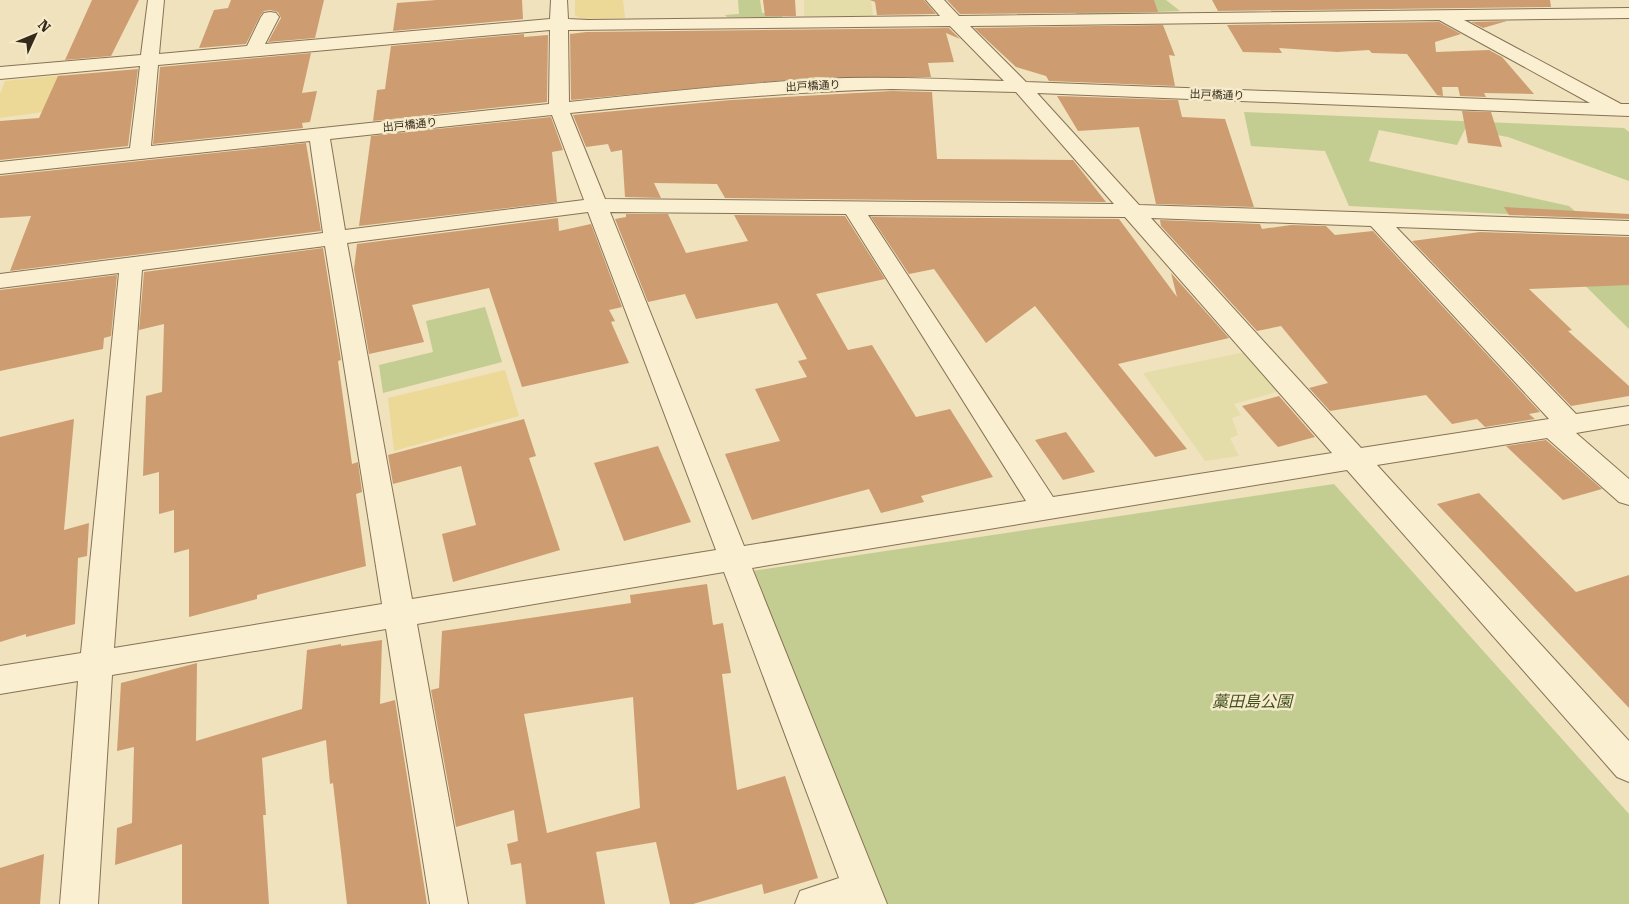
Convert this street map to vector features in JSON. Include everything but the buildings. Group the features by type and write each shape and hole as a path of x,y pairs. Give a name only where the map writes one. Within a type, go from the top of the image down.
{"street":[{"path":"140,154 156,0"},
{"path":"559,0 559,109 865,897 814,904"},
{"path":"934,0 1021,87 1629,766"},
{"path":"1177,0 1199,19"},
{"path":"1277,0 1302,18"},
{"path":"1415,0 1626,113"},
{"path":"1620,0 1629,4"},
{"path":"0,73 558,24 588,25 706,15 953,20 1302,18 1629,13"},
{"path":"253,51 270,17"},
{"name":"出戸橋通り","path":"0,168 705,93 819,85 892,83 1021,87 1626,113"},
{"path":"319,135 449,904"},
{"path":"0,281 596,205 1133,211 1629,228"},
{"path":"852,207 1046,510"},
{"path":"1377,219 1561,426 1629,495"},
{"path":"79,904 96,665 131,264"},
{"path":"0,680 734,558 1046,510 1629,415"}],"shaded area":[{"path":"804,0 871,0 873,16 804,16"},
{"path":"1245,352 1280,391 1234,404 1241,415 1232,418 1238,435 1230,438 1239,456 1205,461 1143,373"}],"green space":[{"path":"738,0 760,0 762,13 784,12 782,17 727,17 725,15 739,14"},
{"path":"1074,0 1166,0 1180,11 1078,15 1069,6"},
{"path":"1244,112 1624,128 1629,132 1629,181 1508,137 1465,129 1457,145 1379,130 1369,161 1569,206 1583,218 1349,206 1325,151 1251,146"},
{"path":"1534,235 1629,239 1629,329"},
{"path":"485,307 502,362 383,393 379,365 433,352 426,321"},
{"name":"藁田島公園","path":"1334,484 1629,814 1629,904 879,904 752,571"}],"sand":[{"path":"575,0 623,0 625,18 583,19 575,16"},
{"path":"64,75 58,110 0,118 0,94 5,81"},
{"path":"505,370 519,416 394,451 388,398"}]}
